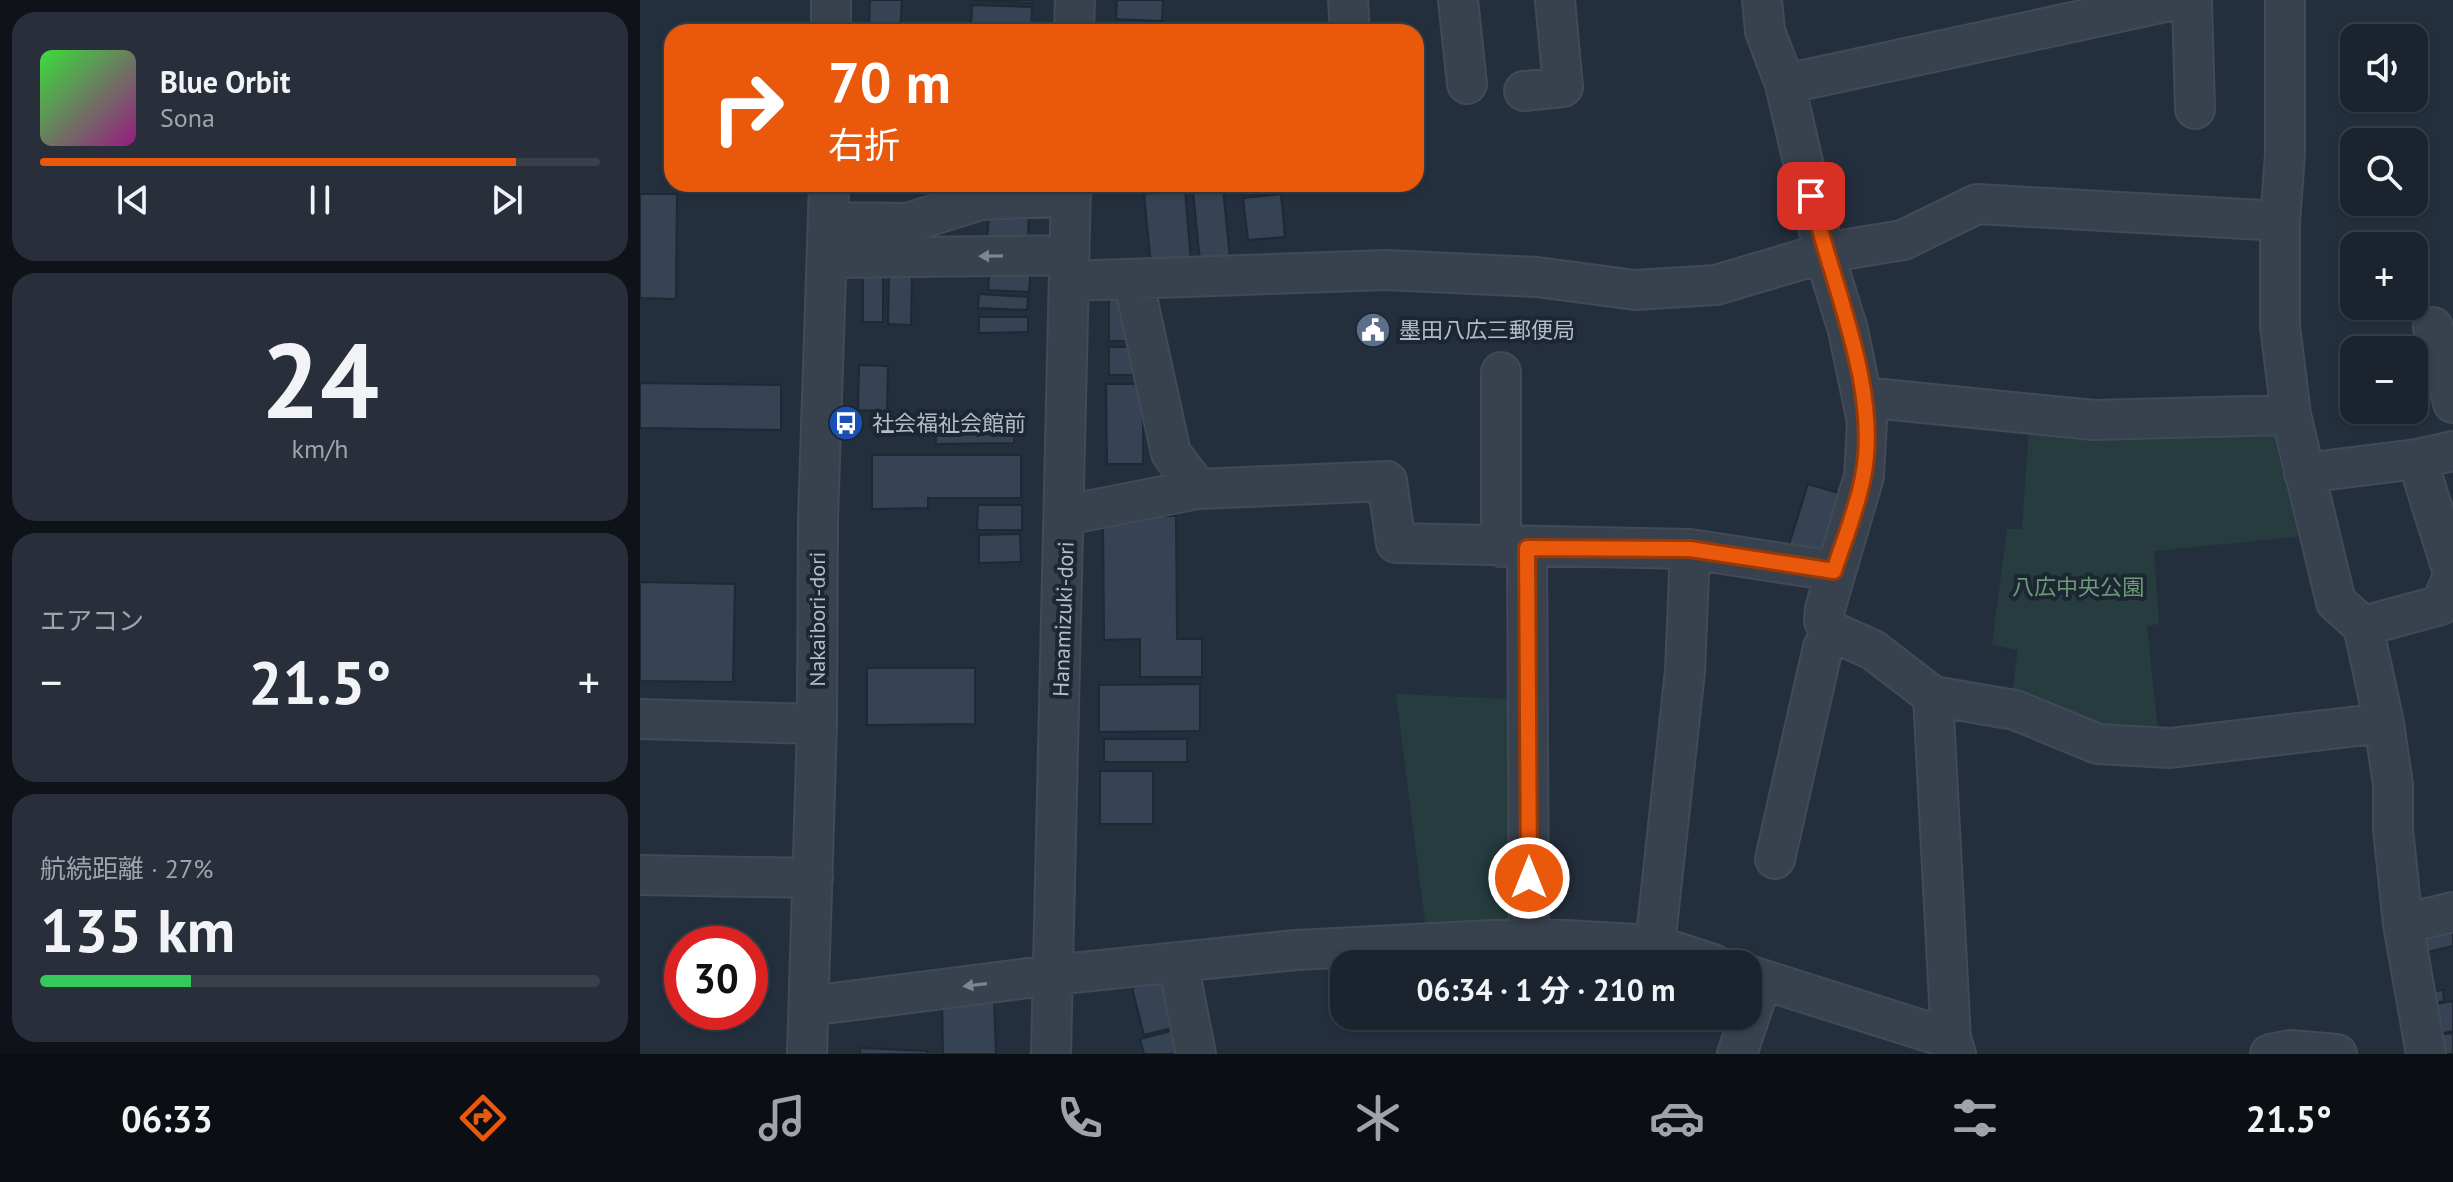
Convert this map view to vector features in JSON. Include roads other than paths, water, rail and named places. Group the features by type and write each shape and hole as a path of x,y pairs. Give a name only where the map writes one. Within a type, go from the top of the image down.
{"street":[{"path":"831,0 831,24"},
{"path":"1074,24 1075,0"},
{"path":"1348,0 1350,24"},
{"path":"1458,0 1467,84"},
{"path":"1524,91 1563,87 1555,0"},
{"path":"1762,0 1765,31 1785,84 1824,253 1848,330 1867,422 1864,476 1834,571 1824,621 1833,632 1873,650 1933,696 2015,710 2098,744 2170,748 2384,723"},
{"path":"2285,0 2280,326 2291,415 2336,602 2363,626 2384,723 2393,785 2393,829 2403,924 2426,1054"},
{"path":"1785,84 2171,1 2195,109"},
{"name":"Nakaibori-dori","path":"807,1054 817,724 818,519 829,192"},
{"path":"828,240 907,223 981,200 1053,192"},
{"name":"Hanamizuki-dori","path":"1051,1054 1066,515 1071,192"},
{"path":"828,240 1069,268 1133,279 1386,270 1537,277 1635,290 1716,285 1824,253 1903,240 1977,204 2280,221"},
{"path":"1133,279 1171,453 1198,489"},
{"path":"2433,327 2453,403"},
{"path":"1501,372 1514,547 1529,938"},
{"path":"1863,397 2094,420 2291,415"},
{"path":"2304,473 2435,455 2453,574 2441,605 2363,626"},
{"path":"1066,515 1198,489 1387,481 1396,543 1690,549 1834,571"},
{"path":"1655,945 1681,717 1690,549"},
{"path":"1775,859 1823,647 1833,632"},
{"path":"1762,980 1953,1047 1933,696"},
{"path":"640,719 817,724"},
{"path":"640,875 813,878"},
{"path":"2403,924 2453,912"},
{"path":"809,1006 1053,975 1296,950 1529,938 1655,945 1670,950"},
{"path":"1178,963 1196,1054"},
{"path":"1737,1054 1743,1030"},
{"path":"2270,1054 2290,1050 2337,1054"}],"place":[{"name":"墨田八広三郵便局","path":"1373,330"},
{"name":"社会福祉会館前","path":"846,423"}],"park label":[{"name":"八広中央公園","path":"2078,587"}]}
